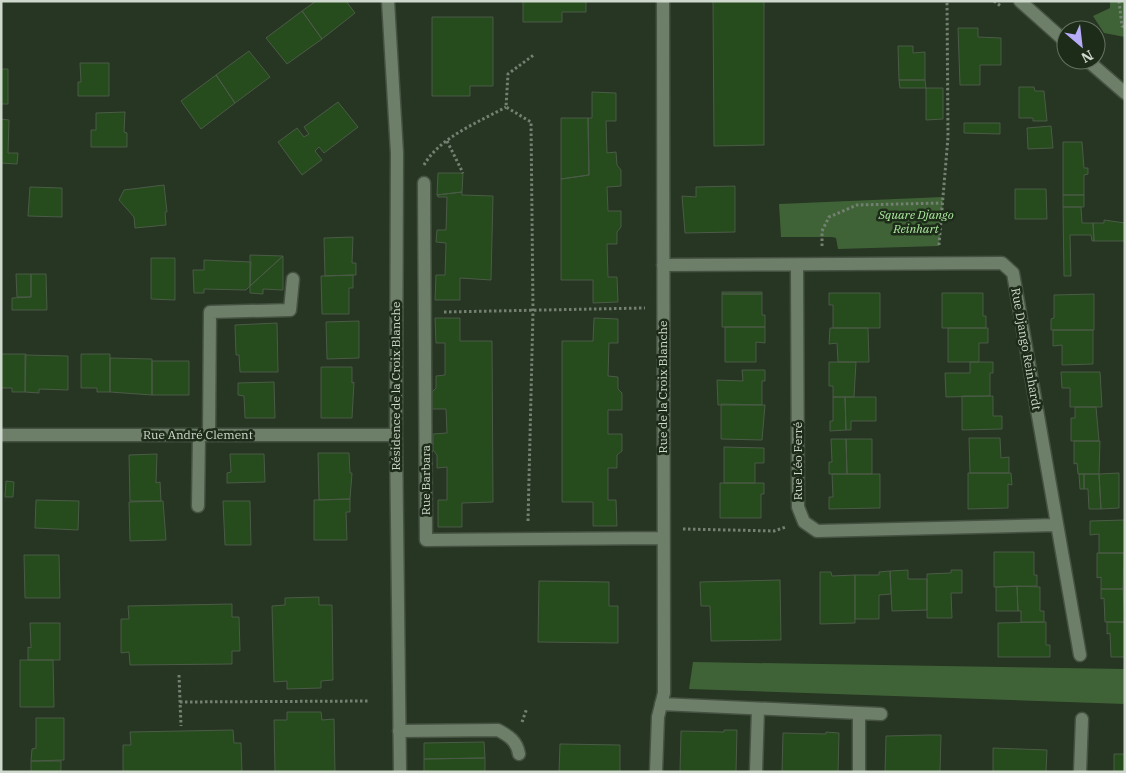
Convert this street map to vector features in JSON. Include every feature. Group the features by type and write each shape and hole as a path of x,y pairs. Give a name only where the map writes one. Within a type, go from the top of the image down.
{"street":[{"name":"Résidence de la Croix Blanche","path":"388,1 397,153 396,435 400,772"},
{"name":"Rue de la Croix Blanche","path":"656,772 658,717 664,693 663,1"},
{"path":"1020,1 1056,33"},
{"path":"1099,70 1125,93"},
{"name":"Rue Barbara","path":"424,183 426,540 528,539 663,533"},
{"name":"Rue Django Reinhardt","path":"664,265 1002,263 1013,272 1080,655"},
{"name":"Rue Léo Ferré","path":"798,265 798,508 803,519"},
{"path":"198,506 204,435 210,312 290,310 293,279"},
{"name":"Rue André Clement","path":"1,436 396,435"},
{"path":"803,519 817,531 1056,524"},
{"path":"661,704 881,714"},
{"path":"756,772 758,709"},
{"path":"859,713 859,772"},
{"path":"1080,772 1082,719"},
{"path":"400,731 498,730 509,736 517,745 519,754"}],"path":[{"path":"937,263 948,137 948,1"},
{"path":"1119,1 1122,26 1125,27"},
{"path":"506,107 508,74 535,54"},
{"path":"424,183 423,166 430,154 448,141 506,107"},
{"path":"506,107 531,122 533,311 528,539"},
{"path":"448,141 462,173"},
{"path":"821,264 822,231 829,216 857,205 942,203"},
{"path":"426,313 663,308"},
{"path":"663,533 774,531 803,519"},
{"path":"178,676 181,726"},
{"path":"180,702 369,702"},
{"path":"522,722 527,708"}],"green space":[{"path":"1110,1 1125,1 1125,37 1106,33 1106,20 1096,20 1093,16 1110,8"},
{"name":"Square Django Reinhart","path":"943,197 939,246 838,249 836,238 832,237 781,237 779,204"},
{"path":"693,662 1125,669 1125,704 689,689"}],"building":[{"path":"316,1 346,1 355,13 322,39 302,11"},
{"path":"523,1 586,1 586,12 562,12 562,22 523,22"},
{"path":"713,1 764,1 764,145 714,146"},
{"path":"302,11 322,39 287,64 266,38"},
{"path":"432,17 493,17 493,86 470,86 470,96 432,96"},
{"path":"958,28 978,28 978,37 1001,38 1001,65 980,65 980,85 960,85"},
{"path":"898,46 913,46 913,53 925,52 925,80 899,80"},
{"path":"249,51 270,77 235,103 216,75"},
{"path":"80,63 109,63 109,96 78,96 78,82 81,82"},
{"path":"1,69 8,69 8,104 1,104"},
{"path":"216,75 235,103 201,129 181,101"},
{"path":"899,80 925,80 926,88 900,88"},
{"path":"1019,87 1034,87 1035,91 1044,91 1047,121 1019,118"},
{"path":"926,88 943,88 943,119 926,120"},
{"path":"592,92 616,93 616,121 606,121 607,153 616,152 617,165 621,170 621,186 607,187 608,211 621,211 621,227 617,232 617,244 607,244 608,277 617,277 618,302 593,303 593,280 561,280 561,179 589,175 588,118 592,118"},
{"path":"338,102 358,127 324,153 319,147 315,151 322,160 302,175 278,142 297,128 304,137 309,134 304,127"},
{"path":"125,112 124,132 127,133 127,147 91,147 91,130 96,130 96,113"},
{"path":"561,118 588,118 589,175 561,179"},
{"path":"1,119 9,120 8,153 18,153 17,164 1,163"},
{"path":"964,123 1000,123 1000,134 964,133"},
{"path":"1051,126 1053,148 1028,149 1027,128"},
{"path":"1063,142 1082,142 1084,168 1088,168 1088,174 1084,175 1084,195 1063,195"},
{"path":"438,173 463,173 462,192 437,195"},
{"path":"164,185 167,212 165,212 166,225 135,228 134,217 119,200 124,190"},
{"path":"735,186 735,232 685,233 682,196 696,197 696,187"},
{"path":"30,187 62,188 62,217 28,216"},
{"path":"1015,189 1046,189 1047,219 1015,219"},
{"path":"462,192 462,195 493,196 491,280 460,278 460,300 435,300 436,275 445,275 446,243 436,242 437,230 446,230 447,197 438,197 437,195"},
{"path":"1063,195 1084,195 1084,207 1063,207"},
{"path":"1063,207 1081,207 1082,223 1093,223 1094,241 1092,241 1091,235 1070,235 1071,276 1064,276"},
{"path":"1104,220 1125,223 1125,241 1094,241 1093,223 1104,223"},
{"path":"353,237 352,263 356,263 356,275 325,276 324,238"},
{"path":"250,255 283,256 250,286"},
{"path":"283,256 283,290 263,289 263,294 250,293 250,286"},
{"path":"151,258 175,258 175,300 151,299"},
{"path":"204,260 251,262 250,286 246,290 204,289 204,293 194,293 193,270 204,270"},
{"path":"16,274 31,274 31,297 17,297"},
{"path":"31,274 46,274 47,310 12,310 12,298 31,297"},
{"path":"353,275 353,288 349,288 349,314 322,314 321,276"},
{"path":"722,292 762,292 762,294 722,294"},
{"path":"829,293 880,293 880,328 833,328 833,305 829,305"},
{"path":"942,293 983,293 983,316 986,316 986,328 942,328"},
{"path":"722,294 762,294 762,315 765,315 765,327 722,327"},
{"path":"1094,294 1094,330 1051,330 1051,319 1054,318 1054,295"},
{"path":"435,318 460,318 460,341 492,341 493,502 462,503 462,527 438,527 438,500 447,500 447,467 437,468 437,455 433,450 433,434 447,433 446,409 432,409 432,392 436,388 436,376 445,375 445,343 436,343"},
{"path":"594,318 618,319 618,343 609,343 608,376 618,377 618,389 622,393 622,410 608,410 608,434 622,434 622,451 617,455 617,468 608,468 608,500 616,500 617,526 593,526 593,502 562,502 562,341 593,341"},
{"path":"359,321 359,358 327,359 326,322"},
{"path":"277,323 278,372 240,372 239,355 236,355 235,325"},
{"path":"725,327 765,327 765,343 756,342 756,362 725,362"},
{"path":"830,328 868,328 869,362 838,362 837,343 829,344"},
{"path":"948,328 988,328 988,343 979,343 979,362 948,362"},
{"path":"1053,330 1093,330 1093,364 1062,365 1062,345 1053,346"},
{"path":"1,354 26,354 25,392 12,392 12,388 1,388"},
{"path":"81,354 110,354 110,392 97,392 97,388 81,388"},
{"path":"25,355 68,356 68,390 39,389 39,393 25,392"},
{"path":"110,358 152,359 152,395 110,392"},
{"path":"152,361 189,361 189,395 152,395"},
{"path":"829,362 856,362 854,397 833,397 833,386 829,386"},
{"path":"970,362 993,362 993,373 990,373 990,396 946,397 945,373 970,373"},
{"path":"321,367 352,367 352,383 354,382 352,418 321,418"},
{"path":"742,370 765,370 765,381 762,381 762,405 718,405 717,380 743,381"},
{"path":"1061,372 1100,372 1102,407 1070,407 1070,388 1062,388"},
{"path":"274,382 275,418 245,418 244,396 238,395 238,383"},
{"path":"962,396 993,396 993,416 1002,416 1002,429 962,430"},
{"path":"833,397 845,397 846,430 830,431 830,421 833,421"},
{"path":"845,397 876,397 876,421 851,421 851,430 846,430"},
{"path":"721,404 765,405 762,440 721,439"},
{"path":"1075,407 1096,407 1099,441 1071,441 1071,418 1075,418"},
{"path":"969,438 1000,438 1001,458 1009,457 1009,473 970,473"},
{"path":"831,439 846,439 847,474 829,474 829,462 832,462"},
{"path":"846,439 872,439 872,474 847,474"},
{"path":"1074,441 1100,441 1099,474 1078,474 1077,463 1074,464"},
{"path":"724,447 764,448 764,463 755,463 755,483 724,483"},
{"path":"318,453 349,453 350,473 352,473 350,499 319,500"},
{"path":"157,454 156,483 160,482 161,501 130,501 129,455"},
{"path":"230,454 264,454 265,482 227,483 227,473 231,472"},
{"path":"968,473 1011,473 1012,485 1008,484 1008,508 968,509"},
{"path":"1119,473 1119,508 1101,509 1099,474"},
{"path":"832,474 880,474 880,508 829,509 829,497 833,497"},
{"path":"1079,474 1084,474 1084,489 1080,489"},
{"path":"1084,474 1099,474 1101,509 1089,509 1088,489 1084,489"},
{"path":"6,481 14,482 13,497 5,497"},
{"path":"720,483 764,483 764,494 761,494 761,518 720,518"},
{"path":"350,499 350,512 346,512 347,540 314,540 314,500"},
{"path":"36,500 79,501 78,530 35,528"},
{"path":"163,501 166,540 130,541 129,502"},
{"path":"223,501 250,501 251,545 225,545"},
{"path":"1125,520 1125,553 1099,553 1099,534 1090,535 1090,521"},
{"path":"994,552 1034,552 1034,575 1037,575 1037,586 994,587"},
{"path":"1097,553 1124,553 1123,589 1101,589 1101,577 1097,578"},
{"path":"24,555 59,555 60,598 25,598"},
{"path":"908,570 908,579 927,579 927,610 892,611 890,571"},
{"path":"951,570 962,570 962,593 951,593 952,618 927,618 927,574 951,573"},
{"path":"890,571 891,594 879,595 879,619 855,619 855,575 879,575 879,572"},
{"path":"820,572 831,572 832,576 855,575 855,623 820,624"},
{"path":"780,580 781,640 711,641 710,606 701,606 700,582"},
{"path":"539,581 609,582 609,606 618,606 618,643 538,642"},
{"path":"1017,586 1040,587 1040,611 1044,611 1044,622 1021,622 1021,611 1018,611"},
{"path":"1017,586 1018,611 996,611 996,587"},
{"path":"1101,589 1123,589 1125,622 1105,622 1104,598 1101,599"},
{"path":"319,597 319,605 332,605 333,680 321,681 321,688 287,689 287,681 274,682 272,606 285,605 285,598"},
{"path":"232,604 232,617 239,617 240,651 232,651 232,664 130,665 129,652 121,653 121,619 129,619 128,606"},
{"path":"1046,622 1046,645 1050,645 1050,657 998,657 998,623"},
{"path":"1107,622 1125,622 1125,657 1111,657 1110,633 1107,634"},
{"path":"30,623 60,623 60,660 28,660 28,647 31,648"},
{"path":"20,660 53,660 54,707 20,707"},
{"path":"287,712 321,712 322,720 334,719 335,772 275,772 274,720 287,720"},
{"path":"36,718 64,718 64,760 31,761 32,749 36,748"},
{"path":"233,730 234,743 241,743 242,772 123,772 123,745 131,745 130,732"},
{"path":"724,730 737,730 736,772 680,772 681,731 724,732"},
{"path":"826,732 839,733 838,772 782,772 783,733 826,734"},
{"path":"941,735 940,772 885,772 886,736"},
{"path":"484,742 485,758 424,759 424,743"},
{"path":"560,744 620,745 620,772 559,772"},
{"path":"993,748 1047,750 1046,772 993,772"},
{"path":"1114,754 1125,754 1125,772 1114,772"},
{"path":"485,758 485,772 424,772 424,759"},
{"path":"31,761 61,761 61,772 31,772"}]}
